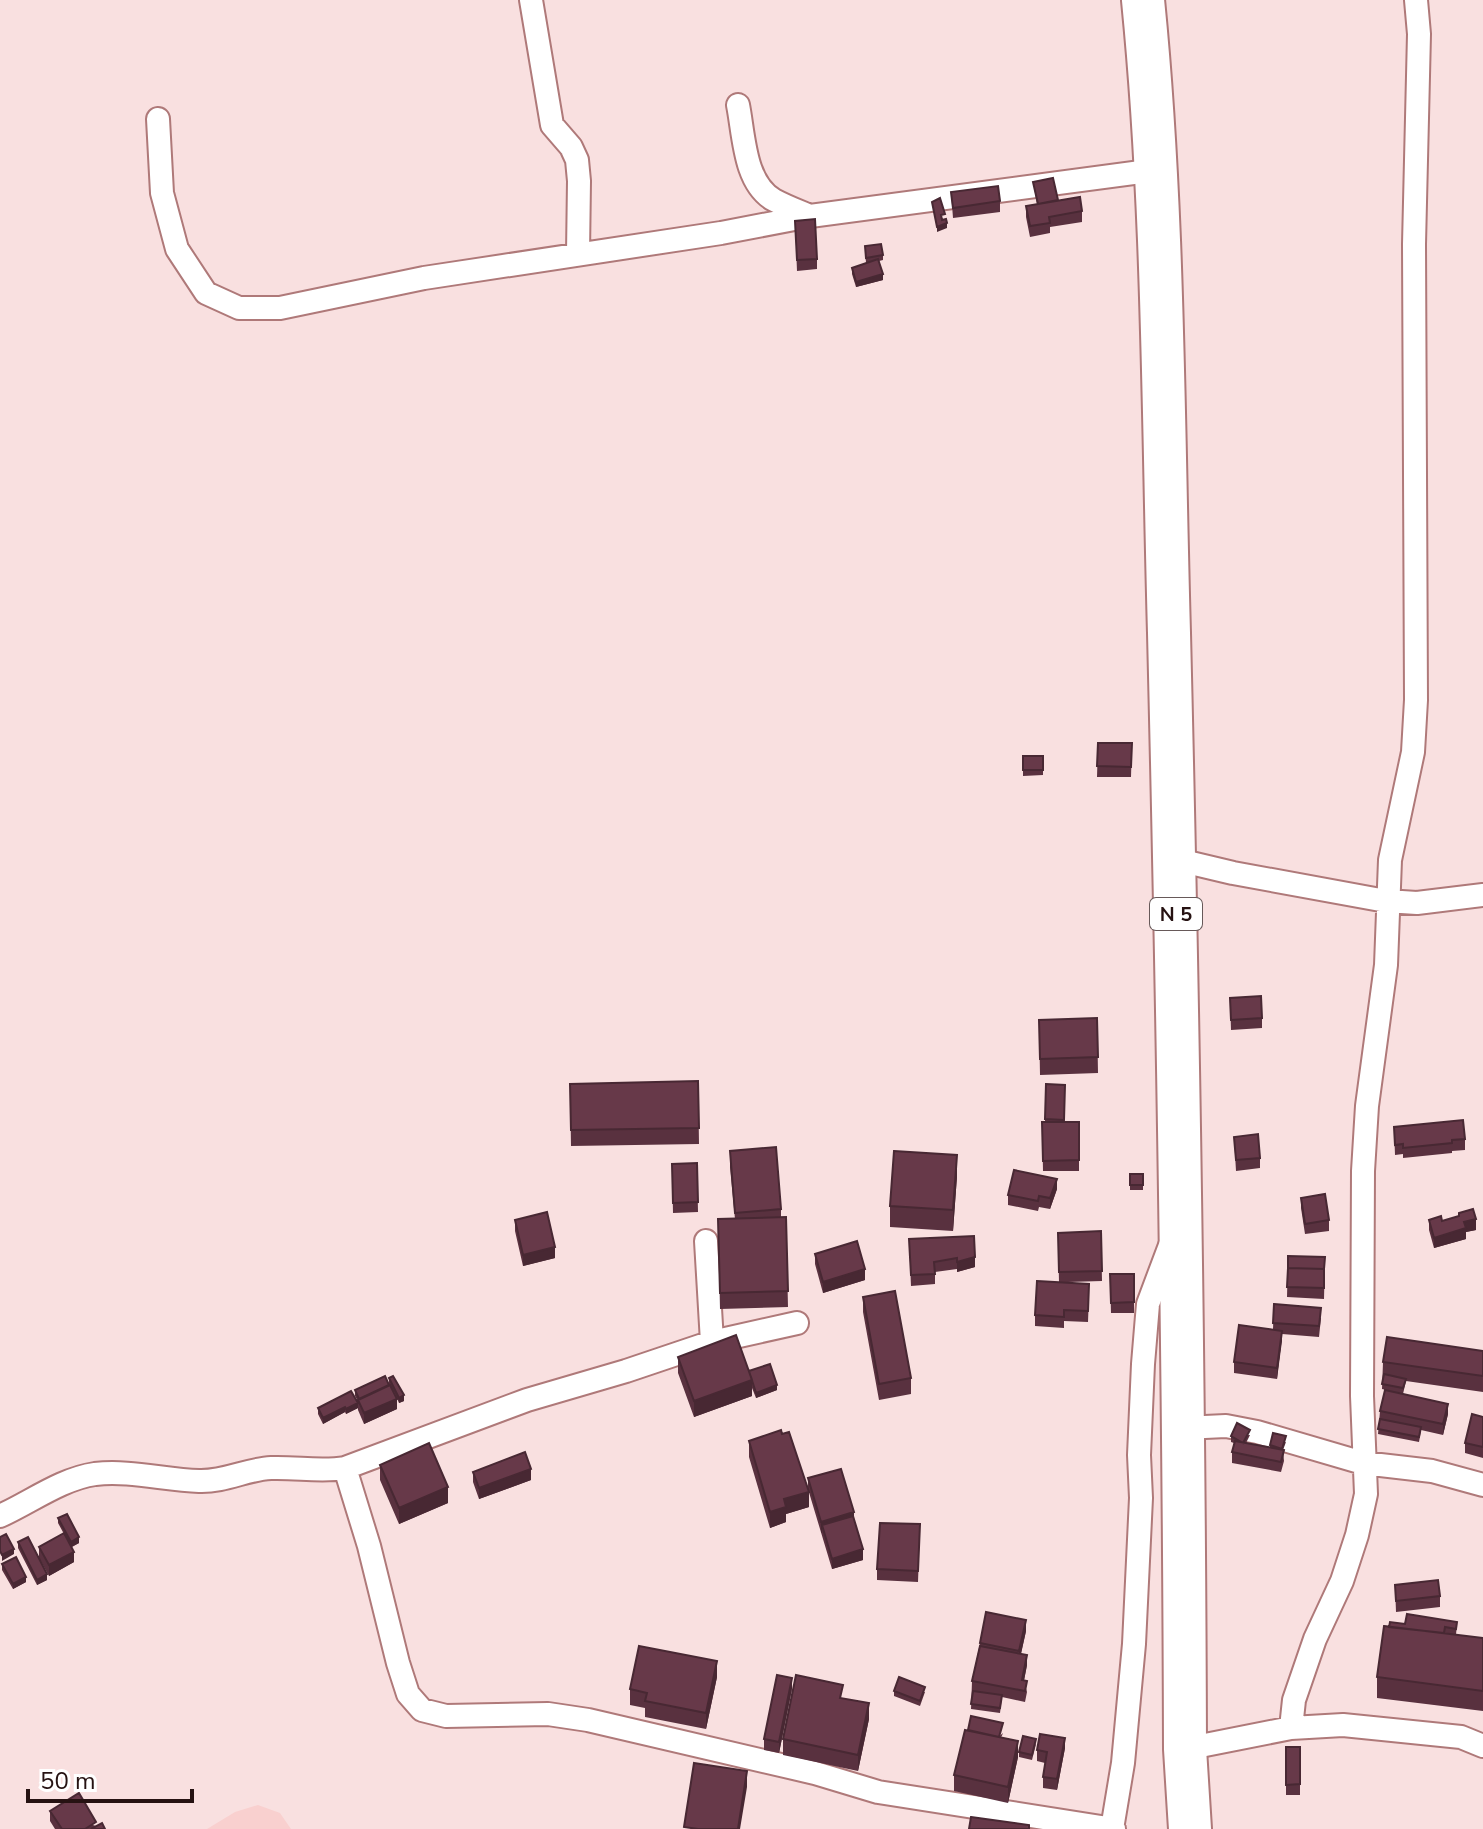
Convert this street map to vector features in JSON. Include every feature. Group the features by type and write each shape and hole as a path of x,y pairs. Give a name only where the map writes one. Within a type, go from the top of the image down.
{"highway":[{"name":"N 5","path":"1143,0 1154,109 1174,859 1181,1221 1185,1749 1190,1829"}],"street":[{"path":"531,0 552,125 571,147 577,160 578,253"},
{"path":"1291,1728 1294,1700 1315,1639 1342,1581 1366,1494 1363,1463 1363,1171 1367,1106 1386,965 1386,901 1390,860 1413,752 1416,700 1414,244 1419,34 1416,0"},
{"path":"738,105 753,176 762,190 772,199 810,216"},
{"path":"158,119 162,193 177,249 206,293 239,308 280,308 424,278 721,233 810,216 1156,170"},
{"path":"1174,859 1386,901 1417,903 1483,895"},
{"path":"345,1468 369,1546 398,1663 408,1694 422,1710 446,1716 548,1714 588,1720 815,1773 878,1792 1113,1829 1123,1763 1134,1644 1141,1498 1142,1379 1148,1304 1158,1272 1181,1221"},
{"path":"706,1241 712,1342"},
{"path":"0,1516 61,1486 95,1474 138,1474 172,1480 215,1482 270,1468 323,1472 345,1468 527,1400 712,1342 797,1323"},
{"path":"1183,1428 1226,1426 1363,1463 1432,1471 1483,1485"},
{"path":"1185,1749 1291,1728 1343,1725 1461,1737 1483,1746"}],"shaded area":[{"path":"258,1805 280,1813 291,1829 207,1829 235,1812"}],"building":[{"path":"1053,178 1058,200 1038,204 1033,182"},
{"path":"998,186 1000,201 953,208 951,192"},
{"path":"1080,197 1082,211 1049,217 1050,223 1030,226 1026,206"},
{"path":"940,198 945,214 941,215 942,220 946,219 947,223 937,227 932,202"},
{"path":"815,219 817,259 797,260 795,221"},
{"path":"881,244 883,255 866,258 865,246"},
{"path":"878,259 883,274 856,282 852,268"},
{"path":"1098,743 1132,743 1131,767 1097,766"},
{"path":"1023,756 1043,756 1043,770 1023,770"},
{"path":"1261,996 1262,1018 1231,1020 1230,998"},
{"path":"1097,1018 1098,1057 1040,1059 1039,1020"},
{"path":"698,1081 699,1128 571,1130 570,1084"},
{"path":"1046,1084 1065,1085 1064,1120 1045,1119"},
{"path":"1463,1120 1465,1139 1403,1148 1403,1144 1395,1145 1394,1127"},
{"path":"1042,1122 1079,1122 1079,1160 1043,1161"},
{"path":"1258,1134 1260,1158 1236,1160 1234,1137"},
{"path":"776,1147 781,1209 735,1213 730,1151"},
{"path":"894,1151 957,1155 953,1210 890,1206"},
{"path":"697,1163 698,1202 673,1203 672,1164"},
{"path":"1014,1170 1057,1179 1050,1198 1039,1196 1038,1201 1008,1195"},
{"path":"1130,1174 1143,1174 1143,1185 1130,1185"},
{"path":"1325,1194 1329,1220 1305,1224 1301,1198"},
{"path":"1473,1209 1476,1219 1464,1222 1466,1228 1434,1238 1429,1220 1441,1216 1442,1221"},
{"path":"547,1212 555,1247 523,1255 515,1220"},
{"path":"786,1217 788,1291 720,1293 718,1219"},
{"path":"1101,1231 1102,1271 1059,1272 1058,1233"},
{"path":"974,1236 975,1257 957,1262 957,1258 934,1262 935,1274 911,1275 909,1239"},
{"path":"857,1241 865,1269 823,1282 815,1254"},
{"path":"1288,1256 1325,1257 1324,1269 1288,1268"},
{"path":"1288,1268 1324,1269 1324,1288 1287,1287"},
{"path":"1110,1274 1134,1274 1134,1302 1111,1303"},
{"path":"1037,1281 1089,1284 1088,1311 1064,1310 1064,1317 1035,1315"},
{"path":"895,1291 911,1378 879,1384 863,1297"},
{"path":"1274,1304 1321,1308 1319,1326 1273,1323"},
{"path":"1239,1325 1282,1331 1277,1368 1234,1362"},
{"path":"736,1335 752,1380 694,1401 678,1357"},
{"path":"1387,1337 1483,1351 1483,1376 1383,1362"},
{"path":"770,1364 777,1385 756,1393 749,1371"},
{"path":"1384,1374 1406,1379 1403,1388 1382,1384"},
{"path":"385,1376 389,1385 359,1399 355,1390"},
{"path":"393,1376 404,1395 399,1398 389,1378"},
{"path":"390,1385 397,1399 364,1413 358,1400"},
{"path":"1385,1390 1448,1404 1443,1424 1380,1411"},
{"path":"351,1391 358,1403 323,1418 318,1408"},
{"path":"1472,1414 1483,1417 1483,1447 1465,1443"},
{"path":"1380,1419 1421,1427 1419,1437 1378,1429"},
{"path":"1237,1423 1250,1430 1243,1443 1231,1436"},
{"path":"781,1430 782,1434 789,1432 809,1492 784,1499 786,1507 770,1512 749,1441"},
{"path":"1273,1433 1286,1436 1282,1449 1270,1445"},
{"path":"1235,1441 1284,1450 1281,1462 1232,1452"},
{"path":"429,1443 448,1487 399,1508 380,1465"},
{"path":"525,1452 531,1469 479,1488 473,1472"},
{"path":"841,1469 854,1512 821,1522 808,1478"},
{"path":"67,1514 79,1537 71,1542 58,1518"},
{"path":"853,1516 863,1549 832,1559 822,1525"},
{"path":"880,1523 920,1524 918,1571 877,1569"},
{"path":"64,1533 74,1552 49,1565 39,1547"},
{"path":"6,1534 14,1549 2,1555 0,1537"},
{"path":"28,1537 47,1574 37,1580 18,1542"},
{"path":"16,1557 26,1577 13,1584 2,1564"},
{"path":"1438,1580 1440,1596 1396,1601 1395,1585"},
{"path":"986,1612 1026,1620 1019,1651 980,1643"},
{"path":"1407,1614 1457,1622 1456,1629 1445,1627 1444,1633 1389,1627 1390,1622 1405,1624"},
{"path":"1384,1626 1483,1638 1483,1691 1377,1677"},
{"path":"639,1646 717,1661 706,1713 645,1701 647,1693 630,1689"},
{"path":"980,1646 1027,1655 1022,1680 1027,1681 1025,1691 972,1681"},
{"path":"777,1675 792,1678 779,1742 764,1739"},
{"path":"796,1675 843,1685 840,1698 869,1703 858,1755 783,1739"},
{"path":"899,1677 925,1687 920,1701 894,1691"},
{"path":"973,1691 1002,1695 1000,1708 971,1704"},
{"path":"971,1716 1003,1723 999,1737 968,1730"},
{"path":"965,1730 1018,1741 1008,1787 954,1775"},
{"path":"1040,1734 1065,1738 1057,1779 1043,1777 1047,1752 1037,1750"},
{"path":"1023,1736 1036,1739 1032,1755 1019,1752"},
{"path":"1286,1747 1300,1747 1300,1784 1286,1785"},
{"path":"694,1763 747,1771 738,1829 684,1827"},
{"path":"79,1793 96,1822 85,1829 62,1829 50,1811"},
{"path":"971,1817 1029,1825 1029,1829 969,1829"},
{"path":"102,1823 105,1829 91,1829"}]}
